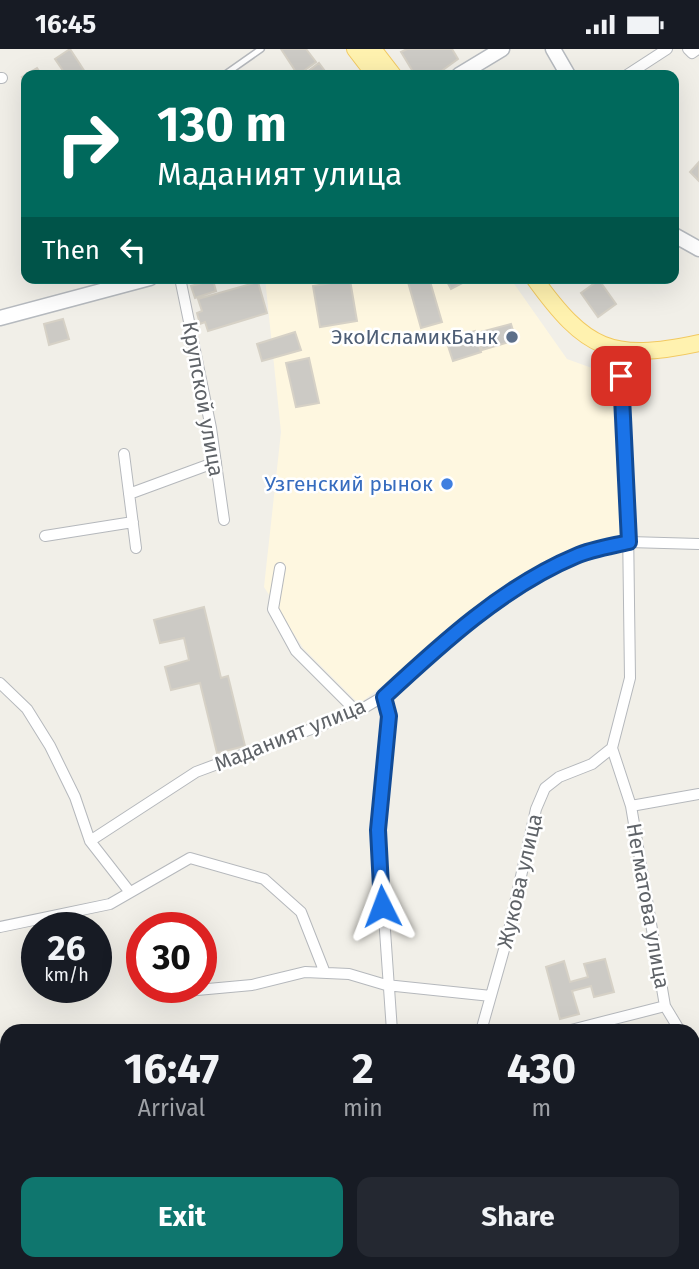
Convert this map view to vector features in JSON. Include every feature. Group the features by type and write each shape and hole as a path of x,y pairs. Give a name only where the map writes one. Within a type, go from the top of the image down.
{"main road":[{"path":"355,49 371,70"},
{"path":"373,49 389,70"},
{"path":"539,284 570,324 586,338 620,351 641,353 699,343"}],"street":[{"path":"467,70 502,49"},
{"path":"553,49 565,70"},
{"path":"635,70 667,49"},
{"path":"688,49 692,53 698,49"},
{"path":"679,238 699,249"},
{"path":"0,318 128,284"},
{"name":"Крупской улица","path":"181,284 216,462 224,520"},
{"path":"611,748 630,678 627,449 620,351"},
{"path":"124,454 136,548"},
{"path":"129,494 216,462"},
{"path":"45,535 133,522"},
{"path":"629,542 699,544"},
{"name":"Маданият улица","path":"90,841 196,772 357,712 384,697 436,650 526,582 578,555 629,542"},
{"path":"280,568 273,609 296,651 357,712"},
{"path":"0,683 27,709 50,746 75,797 90,841 129,891"},
{"path":"384,697 389,716 378,830 390,1024"},
{"name":"Негматова улица","path":"594,1024 665,1006 631,806 611,748"},
{"name":"Жукова улица","path":"483,1024 536,809 545,788 559,777 592,764 611,748"},
{"path":"631,806 699,794"},
{"path":"0,927 110,904 190,858 264,879 301,912 325,973"},
{"path":"217,988 252,985 305,972 349,974 386,985 491,996"},
{"path":"665,1006 676,1024"}],"lane":[{"path":"231,70 261,49"}],"shaded area":[{"name":"Узгенский рынок","path":"266,284 514,284 567,359 611,375 621,535 574,547 516,580 359,704 303,648 264,587 281,432"}],"building":[{"path":"70,49 84,70 63,70 55,59"},
{"path":"281,49 306,49 316,62 305,70 295,70"},
{"path":"407,49 452,49 458,59 443,70 412,70 401,52"},
{"path":"319,63 324,70 310,70"},
{"path":"699,162 699,181 690,172"},
{"path":"214,284 216,291 195,298 191,286"},
{"path":"259,284 267,313 208,331 205,322 200,324 197,313 202,311 198,299"},
{"path":"351,284 357,321 320,327 313,286"},
{"path":"409,284 431,284 442,322 421,328"},
{"path":"448,284 461,284 451,289"},
{"path":"593,284 602,284 616,304 598,317 581,293"},
{"path":"63,319 69,339 49,345 44,324"},
{"path":"511,324 516,340 482,350 477,333"},
{"path":"475,331 481,352 453,361 446,340"},
{"path":"295,332 301,350 262,361 257,344"},
{"path":"309,358 319,403 296,407 286,363"},
{"path":"204,607 221,678 228,676 245,746 217,753 200,683 171,690 165,667 189,660 184,638 160,643 154,620"},
{"path":"605,959 614,992 594,997 591,986 572,991 579,1014 560,1019 546,967 564,961 570,982 588,977 584,964"}],"place":[{"name":"ЭкоИсламикБанк","path":"512,337"},
{"name":"Узгенский рынок","path":"447,484"}],"route":[{"path":"382,906 378,830 389,716 384,697 471,622 526,582 578,555 629,542 627,449 621,376"}]}
